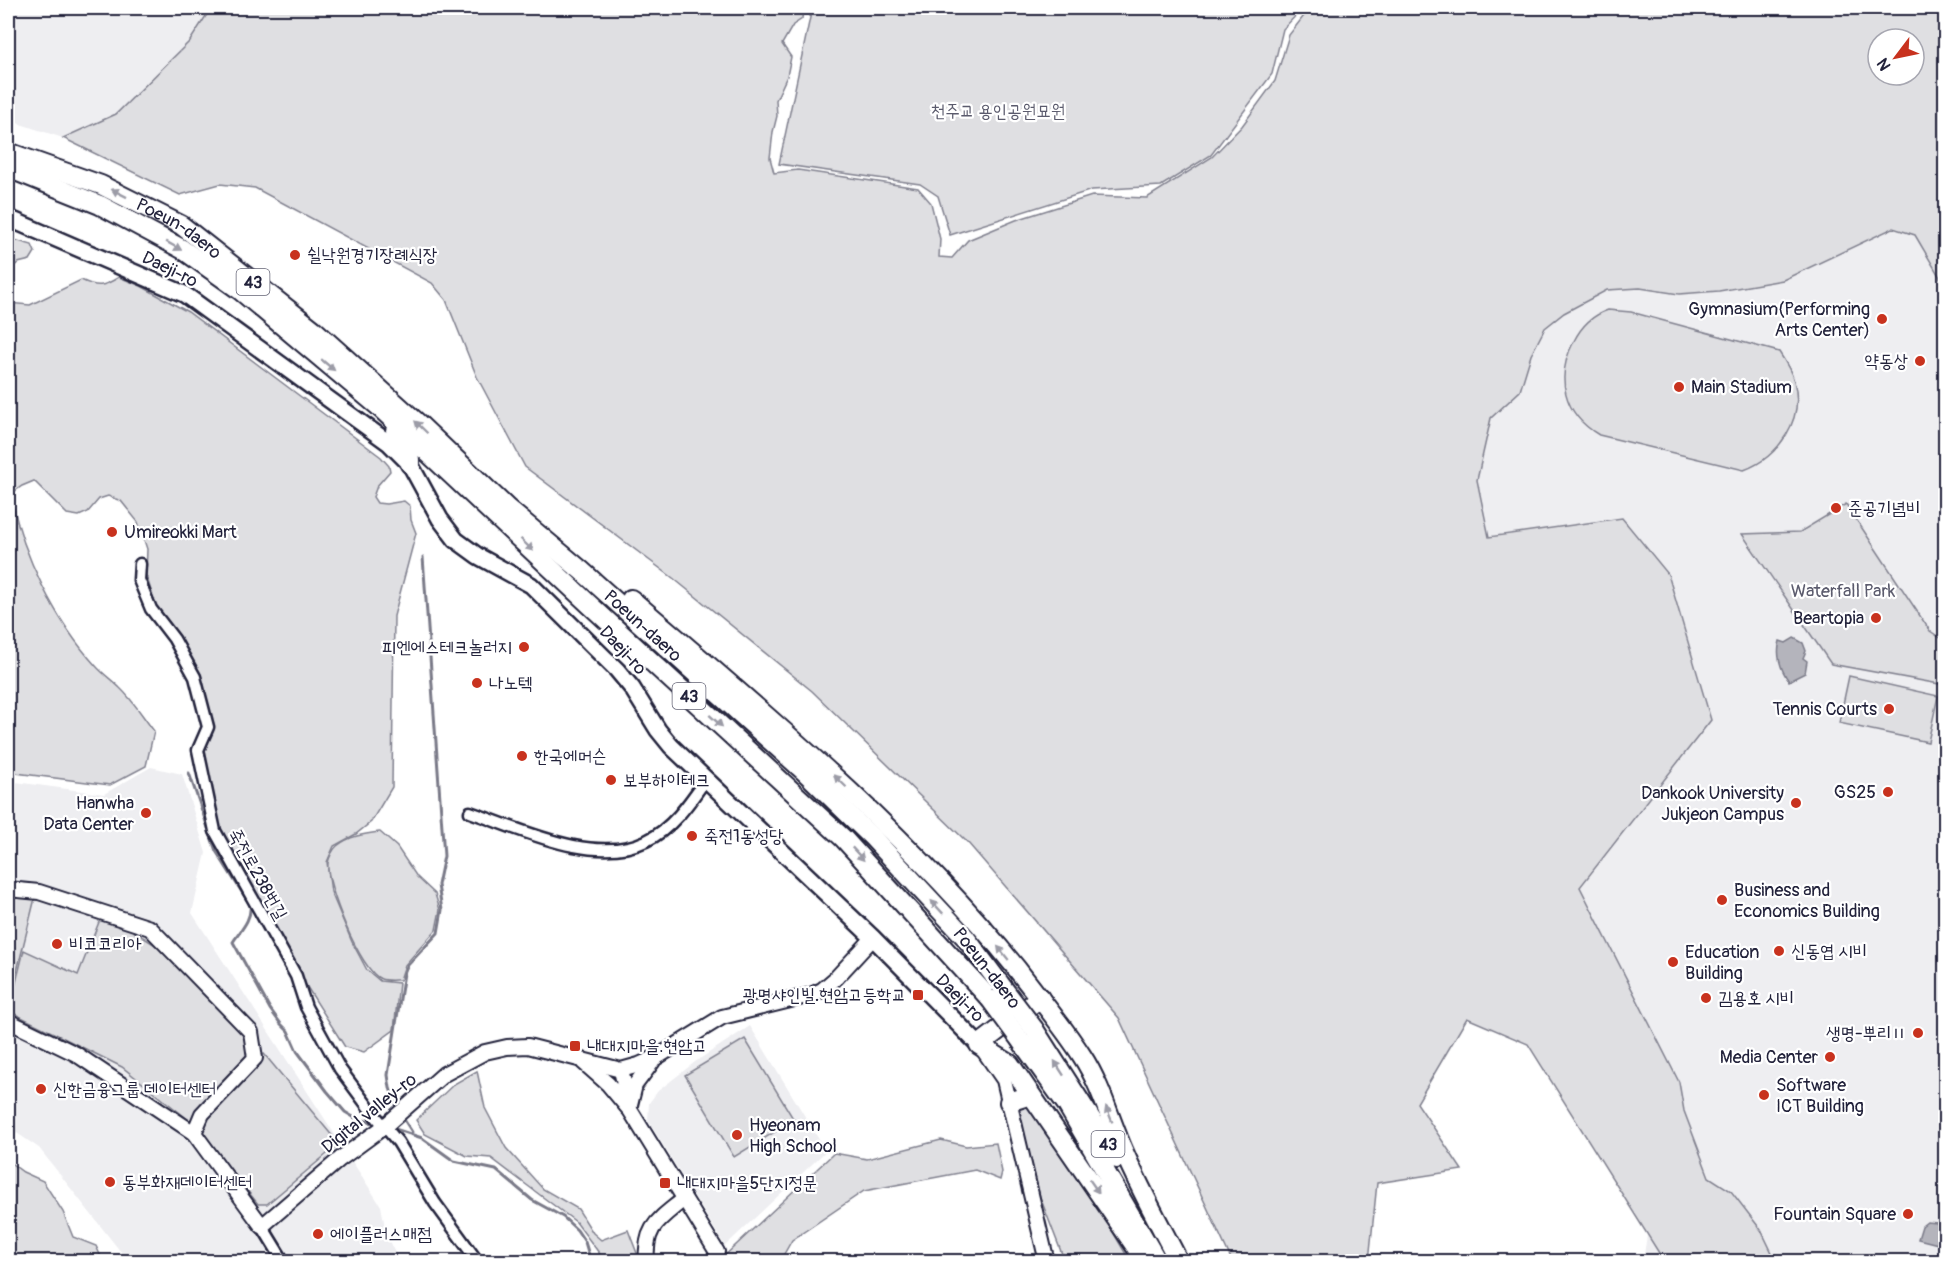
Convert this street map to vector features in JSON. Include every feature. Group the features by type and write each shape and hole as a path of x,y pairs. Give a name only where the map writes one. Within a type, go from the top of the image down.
{"highway":[{"name":"Poeun-daero","path":"8,152 101,185 181,225 313,329 421,426 508,509 582,571 805,772 873,838 965,937 995,992"},
{"name":"Poeun-daero","path":"8,168 100,205 182,249 241,291 377,405 844,839 995,992 1112,1149 1177,1262"},
{"path":"377,405 406,446 411,458 410,464"},
{"path":"463,468 579,555 828,770 895,835 982,926 1040,998 1083,1058 1098,1087 1124,1152 1177,1262"},
{"path":"1040,998 979,1045 1010,1064 1146,1262"},
{"name":"Poeun-daero","path":"1028,1035 1067,1106 1144,1234 1157,1262"},
{"path":"1009,1102 1031,1095"}],"main road":[{"name":"Daeji-ro","path":"8,218 184,294 389,443 410,464 440,519 456,540 477,556 531,585 617,670 632,688 658,730 671,746 873,938 979,1045"}],"street":[{"name":"죽전로238번길","path":"140,564 139,580 151,609 174,639 195,677 208,727 198,750 215,831 296,976 306,1007 340,1069 398,1142 435,1203 478,1262"},
{"path":"470,812 572,845 599,849 627,848 648,841 667,826 686,808 706,780"},
{"path":"8,889 39,892 150,928 251,1032 255,1058 202,1114 194,1133"},
{"path":"630,1110 621,1070 657,1057 722,1017 811,995 822,990 873,938"},
{"path":"8,1021 76,1054 194,1133 262,1226 284,1262"},
{"name":"Daeji-ro","path":"979,1045 1004,1080 1047,1262"},
{"name":"Digital valley-ro","path":"262,1226 444,1074 485,1052 507,1047 528,1046 621,1070"},
{"path":"630,1110 635,1085 657,1057"},
{"path":"578,1058 608,1084 630,1110 717,1252"},
{"path":"647,1262 645,1244 649,1231 684,1199"}],"shaded area":[{"path":"8,8 211,8 190,41 116,114 63,138 8,120"},
{"name":"Dankook University Jukjeon Campus","path":"1893,228 1915,235 1946,286 1945,1261 1643,1261 1652,1203 1580,886 1711,720 1489,537 1477,480 1491,418 1519,391 1531,355 1546,328 1564,313 1607,290 1640,288 1679,293 1719,291 1783,280"},
{"path":"1794,638 1803,643 1806,651 1803,658 1807,661 1805,673 1789,681 1783,672 1778,651 1780,641 1786,643"},
{"path":"151,767 182,774 206,853 192,913 381,1206 385,1227 398,1261 128,1261 39,1148 8,1127 8,781 104,794"},
{"name":"Hyeonam High School","path":"750,1026 826,1151 725,1246 648,1120 649,1103 658,1091 695,1062"},
{"path":"1927,1222 1937,1223 1941,1229 1938,1244 1918,1239 1922,1226"}],"green space":[{"path":"211,8 803,8 802,19 793,25 782,44 791,57 787,76 776,100 777,116 770,158 774,173 798,170 918,188 931,203 940,239 939,257 952,258 968,240 1016,220 1092,196 1147,198 1212,157 1242,126 1275,81 1289,35 1310,8 1945,8 1945,286 1915,235 1893,228 1783,280 1719,291 1679,294 1640,288 1607,290 1564,313 1545,328 1531,355 1520,391 1491,418 1477,480 1489,537 1622,518 1668,574 1711,720 1580,887 1679,1082 1684,1111 1709,1177 1731,1191 1761,1230 1776,1261 1664,1261 1528,1044 1467,1018 1417,1103 1462,1170 1377,1183 1369,1261 1232,1261 1119,1018 968,843 812,691 673,578 525,467 477,377 446,300 432,283 255,188 220,184 180,195 63,138 116,114 190,41"},
{"name":"천주교 용인공원묘원","path":"812,8 1303,8 1283,29 1272,74 1211,155 1161,186 1092,190 950,235 938,196 920,184 779,164"},
{"path":"8,238 32,245 35,252 30,260 18,263 8,271"},
{"path":"119,277 141,286 188,312 381,457 389,466 390,471 377,486 373,497 377,503 404,501 410,506 411,520 416,533 394,616 392,787 371,822 356,834 334,846 327,862 331,892 352,942 367,970 380,981 399,983 394,1030 364,1052 345,1047 302,979 220,830 202,750 212,725 176,635 156,606 146,575 147,549 138,522 121,501 108,496 99,499 88,512 79,516 67,514 34,481 11,494 23,540 54,608 81,648 129,698 154,731 146,766 110,785 8,772 8,303 30,305 81,280 100,285"},
{"name":"Main Stadium","path":"1608,310 1631,312 1779,352 1794,381 1796,409 1786,435 1778,446 1757,464 1744,470 1599,435 1587,426 1570,406 1564,381 1565,368 1568,355 1580,331 1592,318"},
{"name":"Waterfall Park","path":"1846,504 1930,631 1945,641 1945,685 1831,664 1742,534 1800,532"},
{"name":"Tennis Courts","path":"1849,676 1938,696 1928,742 1839,723"},
{"path":"380,832 397,847 417,877 435,894 440,910 436,930 405,965 400,980 381,979 364,961 338,907 329,873 328,863 337,846 352,838"},
{"path":"8,894 35,898 8,1008"},
{"path":"101,917 126,926 166,952 265,1055 339,1144 267,1204 258,1204 206,1139 184,1116 122,1067 9,1011 24,950 78,975"},
{"path":"745,1039 794,1120 734,1157 685,1075"},
{"path":"477,1071 485,1108 506,1148 543,1189 578,1209 593,1233 601,1240 628,1230 640,1261 605,1261 576,1222 491,1158 467,1156 425,1134 416,1120 454,1084"},
{"path":"1027,1101 1077,1171 1130,1261 1095,1261 1062,1254 1040,1197 1017,1104"},
{"path":"941,1140 966,1146 996,1143 1002,1172 1000,1180 975,1170 864,1191 792,1240 780,1261 719,1261 834,1153 867,1159"},
{"path":"8,1161 23,1172 43,1181 63,1212 73,1237 96,1246 103,1261 8,1261"}],"waterway":[{"path":"398,1109 388,1075 404,973 407,966 438,933 442,910 438,885 444,856 423,557"},
{"path":"189,773 216,851 250,905 248,920 233,942 270,1009 288,1031 297,1051 327,1091 345,1112 355,1118 377,1124"},
{"path":"403,1118 412,1132"},
{"path":"392,1128 422,1138 454,1161 496,1170 532,1200 563,1217 577,1230 585,1242 591,1262"}],"place":[{"name":"쉴낙원경기장례식장","path":"295,255"},
{"name":"Gymnasium(Performing Arts Center)","path":"1882,319"},
{"name":"약동상","path":"1920,361"},
{"name":"Main Stadium","path":"1679,387"},
{"name":"준공기념비","path":"1836,508"},
{"name":"Umireokki Mart","path":"112,532"},
{"name":"Beartopia","path":"1876,618"},
{"name":"피엔에스테크놀러지","path":"524,647"},
{"name":"나노텍","path":"477,683"},
{"name":"Tennis Courts","path":"1889,709"},
{"name":"한국에머슨","path":"522,756"},
{"name":"보부하이테크","path":"611,780"},
{"name":"GS25","path":"1888,792"},
{"name":"Dankook University Jukjeon Campus","path":"1796,803"},
{"name":"Hanwha Data Center","path":"146,813"},
{"name":"죽전1동성당","path":"692,836"},
{"name":"Business and Economics Building","path":"1722,900"},
{"name":"비코코리아","path":"57,944"},
{"name":"신동엽 시비","path":"1779,951"},
{"name":"Education Building","path":"1673,962"},
{"name":"광명샤인빌.현암고등학교","path":"918,995"},
{"name":"김용호 시비","path":"1706,998"},
{"name":"생명-뿌리Ⅱ","path":"1918,1033"},
{"name":"내대지마을.현암고","path":"575,1046"},
{"name":"Media Center","path":"1830,1057"},
{"name":"신한금융그룹 데이터센터","path":"41,1089"},
{"name":"Software ICT Building","path":"1764,1095"},
{"name":"Hyeonam High School","path":"737,1135"},
{"name":"동부화재데이터센터","path":"110,1182"},
{"name":"내대지마을5단지정문","path":"665,1183"},
{"name":"Fountain Square","path":"1908,1214"},
{"name":"에이플러스매점","path":"318,1234"}]}
